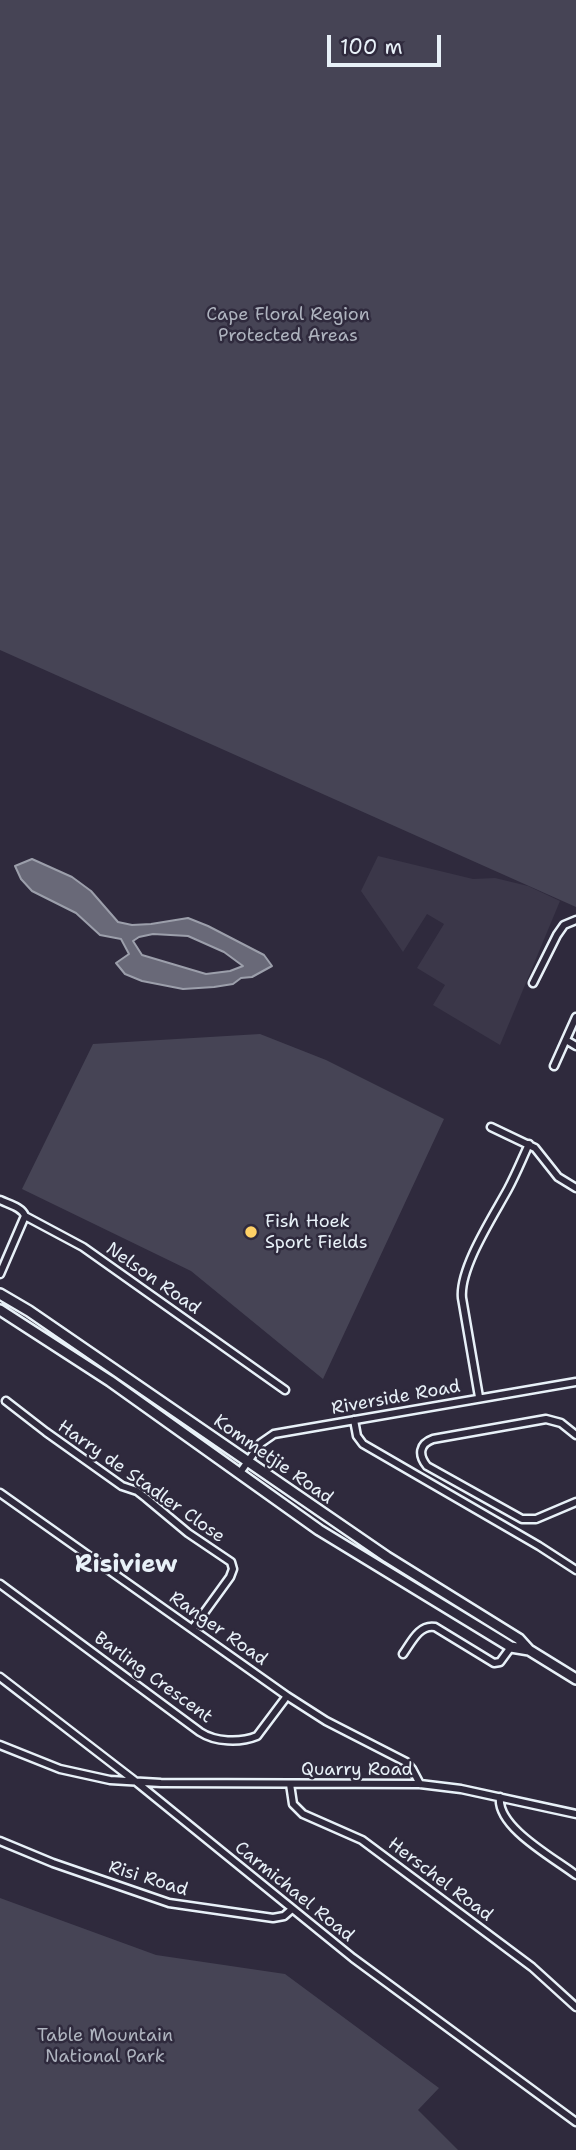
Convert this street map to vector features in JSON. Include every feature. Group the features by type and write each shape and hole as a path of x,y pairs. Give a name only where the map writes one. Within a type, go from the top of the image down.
{"main road":[{"name":"Kommetjie Road","path":"0,1294 41,1319 387,1557 519,1639 529,1650 576,1679"},
{"name":"Kommetjie Road","path":"0,1310 110,1381 319,1530 511,1647 529,1650"}],"street":[{"path":"533,983 556,935 564,925 576,920"},
{"path":"554,1066 576,1017"},
{"path":"566,1040 576,1046"},
{"path":"491,1126 540,1152 562,1181 576,1188"},
{"path":"479,1397 462,1284 488,1224 510,1186 529,1144"},
{"name":"Nelson Road","path":"0,1200 19,1208 25,1216 83,1247 285,1390"},
{"path":"0,1274 25,1216"},
{"name":"Riverside Road","path":"239,1474 261,1443 274,1434 576,1382"},
{"name":"Harry de Stadler Close","path":"6,1401 122,1486 137,1491 188,1533 231,1562 233,1569 230,1577 193,1628"},
{"path":"576,1434 561,1423 546,1419 433,1439 422,1446 422,1460 427,1466 522,1519 536,1519 576,1502"},
{"path":"354,1420 357,1436 363,1444 528,1539 576,1570"},
{"name":"Ranger Road","path":"0,1493 287,1696 326,1721 406,1762 420,1784"},
{"name":"Barling Crescent","path":"0,1584 200,1732 212,1738 247,1739 257,1736 287,1696"},
{"path":"403,1654 423,1628 429,1626 494,1663 500,1662 511,1647"},
{"name":"Carmichael Road","path":"0,1677 135,1781 379,1978 576,2122"},
{"name":"Quarry Road","path":"0,1745 60,1769 110,1780 420,1784 461,1788 576,1814"},
{"name":"Herschel Road","path":"290,1784 293,1804 303,1814 353,1834 373,1848 532,1967 576,2007"},
{"path":"500,1797 500,1807 509,1824 576,1875"},
{"name":"Risi Road","path":"0,1841 53,1863 169,1903 273,1918 284,1916 292,1909"}],"shaded area":[{"path":"378,856 473,879 495,878 528,886 560,901 500,1045 433,1005 445,985 417,968 444,924 427,914 403,952 361,891"}],"green space":[{"name":"Cape Floral Region Protected Areas","path":"0,0 576,0 576,907 0,650"},
{"name":"Fish Hoek Sport Fields","path":"260,1034 326,1060 444,1119 323,1379 191,1271 22,1189 93,1044"},
{"name":"Table Mountain National Park","path":"0,1898 156,1955 285,1974 439,2088 418,2110 458,2150 0,2150"}],"water":[{"path":"32,859 72,877 91,891 118,922 132,925 151,924 188,918 264,955 272,966 233,984 214,987 183,989 142,981 125,974 116,963 129,954 121,939 100,935 76,913 32,891 21,879 15,866","holes":["153,934 188,936 224,952 243,966 230,971 206,974 142,955 133,941"]}],"place":[{"name":"Fish Hoek Sport Fields","path":"251,1232"}],"district":[{"name":"Risiview","path":"126,1566"}]}
